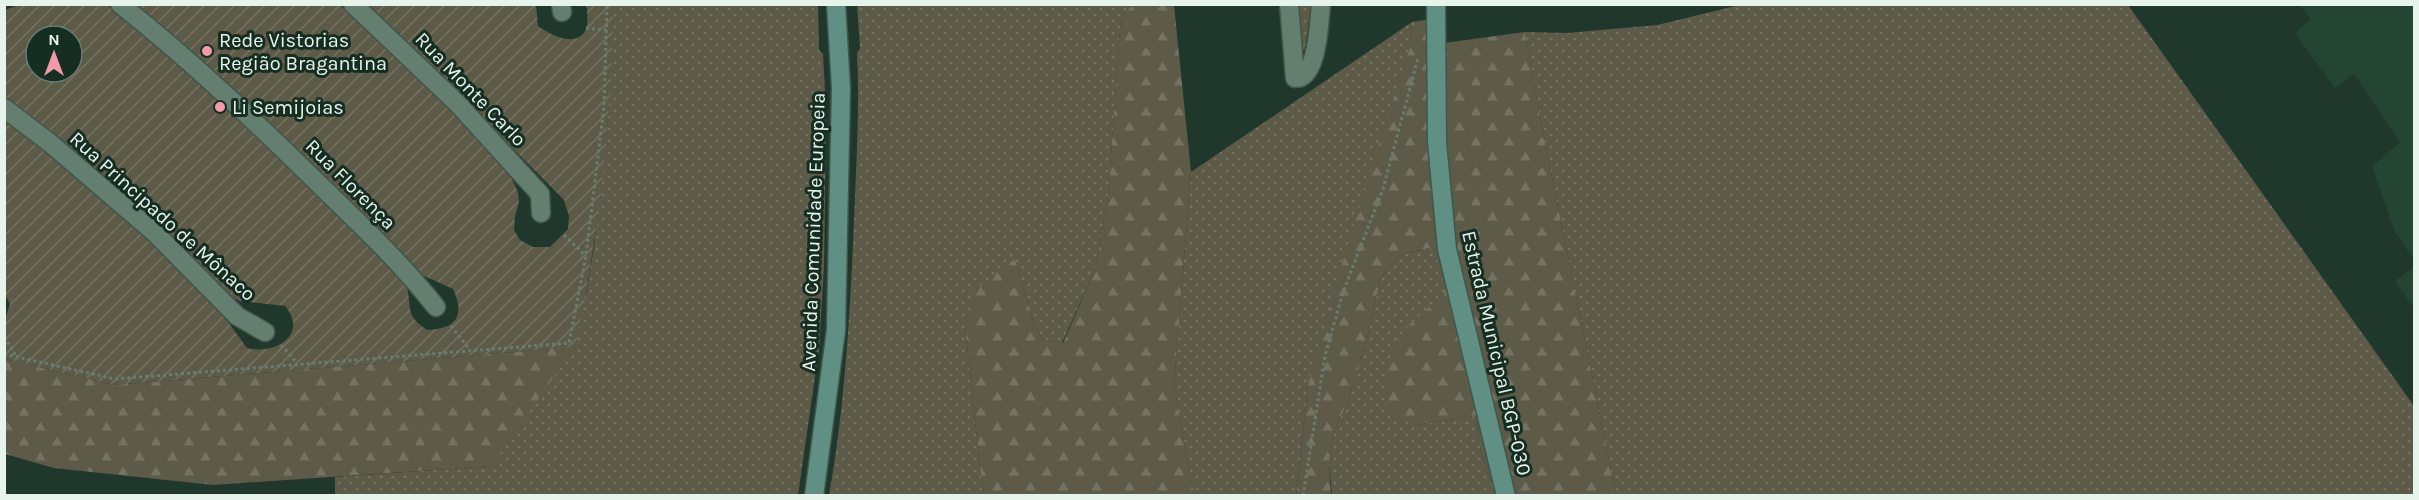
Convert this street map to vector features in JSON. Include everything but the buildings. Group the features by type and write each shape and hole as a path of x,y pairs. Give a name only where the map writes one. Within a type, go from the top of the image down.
{"street":[{"name":"Rua Florença","path":"120,4 267,133 411,274 436,307"},
{"name":"Rua Monte Carlo","path":"353,4 458,104 540,194 541,213"},
{"name":"Avenida Comunidade Europeia","path":"814,495 836,330 841,99 836,4"},
{"path":"1289,4 1295,78 1306,75 1314,57 1321,4"},
{"name":"Estrada Municipal BGP-030","path":"1436,4 1437,142 1447,249 1506,495"},
{"name":"Rua Principado de Mônaco","path":"4,108 50,143 155,233 237,316 265,332"}],"path":[{"path":"586,28 606,30"},
{"path":"1303,495 1324,356 1343,292 1383,189 1418,56"},
{"path":"564,235 586,256"},
{"path":"451,326 470,350"},
{"path":"4,337 16,357"},
{"path":"281,345 297,363"}],"shaded area":[{"path":"2300,5 2414,5 2414,260 2395,232 2372,167 2400,142 2354,74 2335,88 2295,33 2311,19"},
{"path":"2414,267 2414,308 2395,281"}],"green space":[{"path":"19,5 107,5 145,34 231,109 397,269 407,287 412,316 427,330 437,329 451,324 458,314 457,299 453,289 422,275 287,141 135,5 340,5 463,119 508,171 518,192 519,202 514,230 520,240 533,247 550,247 568,229 569,216 564,200 470,105 364,5 536,5 538,26 561,38 574,39 586,30 587,8 584,5 613,5 610,91 603,177 591,262 575,347 114,385 5,359 5,319 10,304 4,293 4,118 92,187 133,224 223,315 247,348 258,349 278,345 291,334 293,326 291,316 285,306 240,301 224,293 55,136 5,97 5,10"},
{"path":"613,5 818,5 819,50 823,54 826,111 824,267 819,349 798,495 335,496 335,477 491,466 586,293 594,247 608,120"},
{"path":"857,5 1133,5 1121,18 1108,197 1095,270 1062,343 1042,339 1033,321 1015,259 965,327 983,495 829,496 843,394 851,291 857,138 857,53 860,48"},
{"path":"1133,5 1174,5 1191,172 1174,385 1194,495 983,495 965,327 974,291 1015,259 1033,321 1042,339 1063,343 1095,270 1108,197 1121,17"},
{"path":"1296,5 1311,5 1305,49 1302,52 1297,47"},
{"path":"1740,5 2128,5 2414,406 2414,495 1616,495 1525,32 1567,33 1657,25"},
{"path":"1444,17 1444,43 1525,32 1616,495 1495,495 1481,453 1475,416 1416,425 1385,414 1386,379 1395,344 1409,325 1445,294 1441,266 1429,248 1399,255 1380,280 1367,339 1348,401 1335,429 1329,461 1331,495 1296,496 1308,385 1351,233 1410,47 1412,22"},
{"path":"1412,22 1410,47 1308,385 1296,495 1194,495 1174,385 1191,172"},
{"path":"1430,248 1441,266 1446,295 1416,425 1475,416 1481,453 1495,495 1332,496 1329,461 1335,429 1348,401 1367,339 1380,280 1399,255"},
{"path":"575,347 491,466 213,485 54,468 5,454 5,359 114,385"}],"place":[{"name":"Rede Vistorias Região Bragantina","path":"207,51"},
{"name":"Li Semijoias","path":"220,107"}]}
